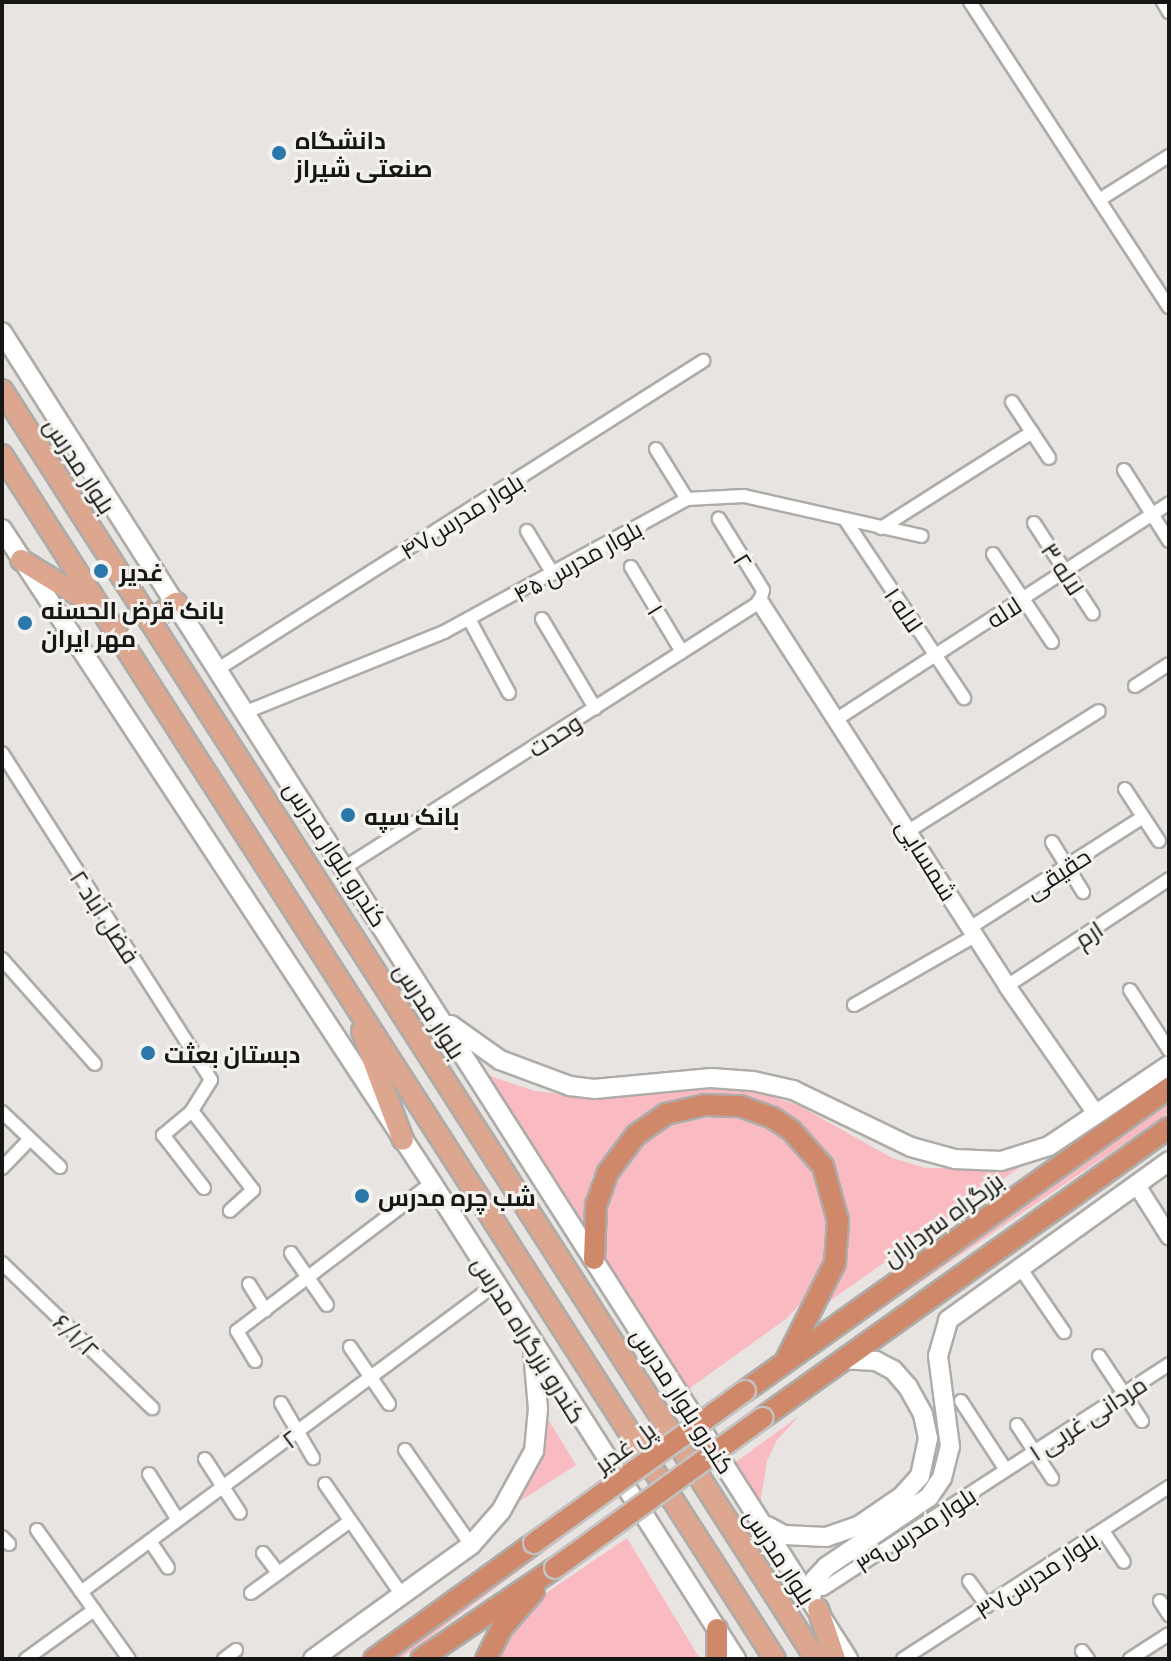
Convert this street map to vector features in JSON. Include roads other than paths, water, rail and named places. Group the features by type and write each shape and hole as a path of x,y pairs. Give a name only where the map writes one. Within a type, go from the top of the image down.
{"highway":[{"name":"بزرگراه سرداران","path":"745,1391 1169,1088"},
{"path":"594,1259 593,1228 601,1189 636,1135 666,1114 704,1105 740,1106 773,1118 791,1130 823,1166 838,1221 835,1263 785,1362"},
{"path":"421,1659 555,1568 1169,1128"},
{"name":"پل غدیر","path":"374,1659 745,1391"},
{"path":"486,1659 502,1628 555,1568"},
{"path":"717,1629 717,1659"}],"main road":[{"name":"کندرو بلوار مدرس","path":"2,332 347,866 764,1525 817,1598 848,1659"},
{"name":"بلوار مدرس","path":"2,390 816,1659"},
{"path":"2,455 775,1659"},
{"path":"2,529 403,1140"},
{"path":"21,560 101,609"},
{"path":"150,621 176,603"},
{"path":"311,936 340,918"},
{"path":"348,994 403,1140"},
{"path":"443,1019 500,1060 570,1086 594,1089 711,1078 753,1081 793,1090 911,1147 955,1159 1013,1157 1049,1146 1169,1065"},
{"name":"کندرو بزرگراه مدرس","path":"403,1140 736,1659"},
{"path":"835,1659 817,1598 815,1579 826,1567 929,1497 942,1478 950,1447 940,1337 963,1305 1169,1161"},
{"path":"313,1659 471,1545 519,1484 534,1451 538,1409 533,1345"},
{"path":"764,1525 784,1535 826,1537 860,1525 920,1476 928,1438 923,1414 908,1387 893,1370 876,1361 843,1359"}],"street":[{"path":"970,2 1169,307"},
{"path":"1163,2 1169,12"},
{"path":"1099,200 1169,156"},
{"name":"بلوار مدرس۴۷","path":"218,669 703,361"},
{"path":"1012,402 1049,458"},
{"path":"881,528 1032,432"},
{"path":"656,449 687,499"},
{"path":"1124,470 1169,541"},
{"name":"۴۵ بلوار مدرس","path":"246,712 469,619 687,499 744,496 922,536"},
{"name":"لاله","path":"837,719 1169,503"},
{"name":"۲","path":"719,519 763,590 760,602"},
{"name":"لاله ۱","path":"846,521 964,698"},
{"name":"لاله ۳","path":"1034,523 1093,614"},
{"path":"527,531 553,574"},
{"path":"993,554 1052,642"},
{"name":"۱","path":"631,567 682,652"},
{"name":"وحدت","path":"347,866 760,602"},
{"name":"شمسایی","path":"760,602 910,830 1007,986 1097,1115"},
{"path":"469,619 509,693"},
{"path":"542,619 595,708"},
{"path":"1135,686 1169,664"},
{"path":"910,830 1099,711"},
{"name":"فضل آباد ۲","path":"2,753 211,1080 192,1111"},
{"path":"1125,789 1159,841"},
{"name":"حقیقی","path":"854,1005 973,931 1143,817"},
{"path":"1052,842 1083,892"},
{"name":"ارم","path":"1007,986 1169,879"},
{"path":"2,959 95,1064"},
{"path":"1130,990 1169,1050"},
{"path":"204,1188 163,1135 192,1111 253,1190 230,1211"},
{"path":"2,1112 60,1167"},
{"path":"2,1168 30,1139"},
{"path":"255,1361 237,1331 432,1183"},
{"path":"1136,1184 1169,1236"},
{"path":"291,1253 327,1305"},
{"name":"۶/۱/۲","path":"2,1263 152,1408"},
{"path":"1019,1266 1064,1332"},
{"path":"249,1284 265,1310"},
{"name":"۲","path":"81,1592 496,1284"},
{"path":"350,1347 389,1404"},
{"path":"1099,1356 1142,1421"},
{"name":"مردانی غربی ۱","path":"1006,1470 1169,1364"},
{"path":"961,1401 1006,1470"},
{"path":"281,1403 313,1458"},
{"path":"1017,1425 1052,1478"},
{"path":"405,1450 471,1545"},
{"path":"205,1459 240,1513"},
{"name":"بلوار مدرس۳۹","path":"817,1598 1006,1470"},
{"path":"149,1474 178,1520"},
{"path":"325,1484 402,1595"},
{"name":"بلوار مدرس۳۷","path":"903,1659 1169,1487"},
{"path":"251,1593 350,1521"},
{"path":"37,1530 129,1659"},
{"path":"1103,1531 1124,1562"},
{"path":"150,1541 168,1568"},
{"path":"263,1553 278,1573"},
{"path":"969,1581 987,1606"},
{"path":"1160,1601 1169,1615"},
{"path":"26,1659 94,1610"},
{"path":"1130,1659 1169,1634"},
{"path":"224,1659 236,1650"}],"place":[{"name":"دانشگاه صنعتی شیراز","path":"279,153"},
{"name":"غدیر","path":"101,571"},
{"name":"بانک قرض الحسنه مهر ایران","path":"25,623"},
{"name":"بانک سپه","path":"348,815"},
{"name":"دبستان بعثت","path":"148,1053"},
{"name":"شب چره مدرس","path":"362,1196"}]}
